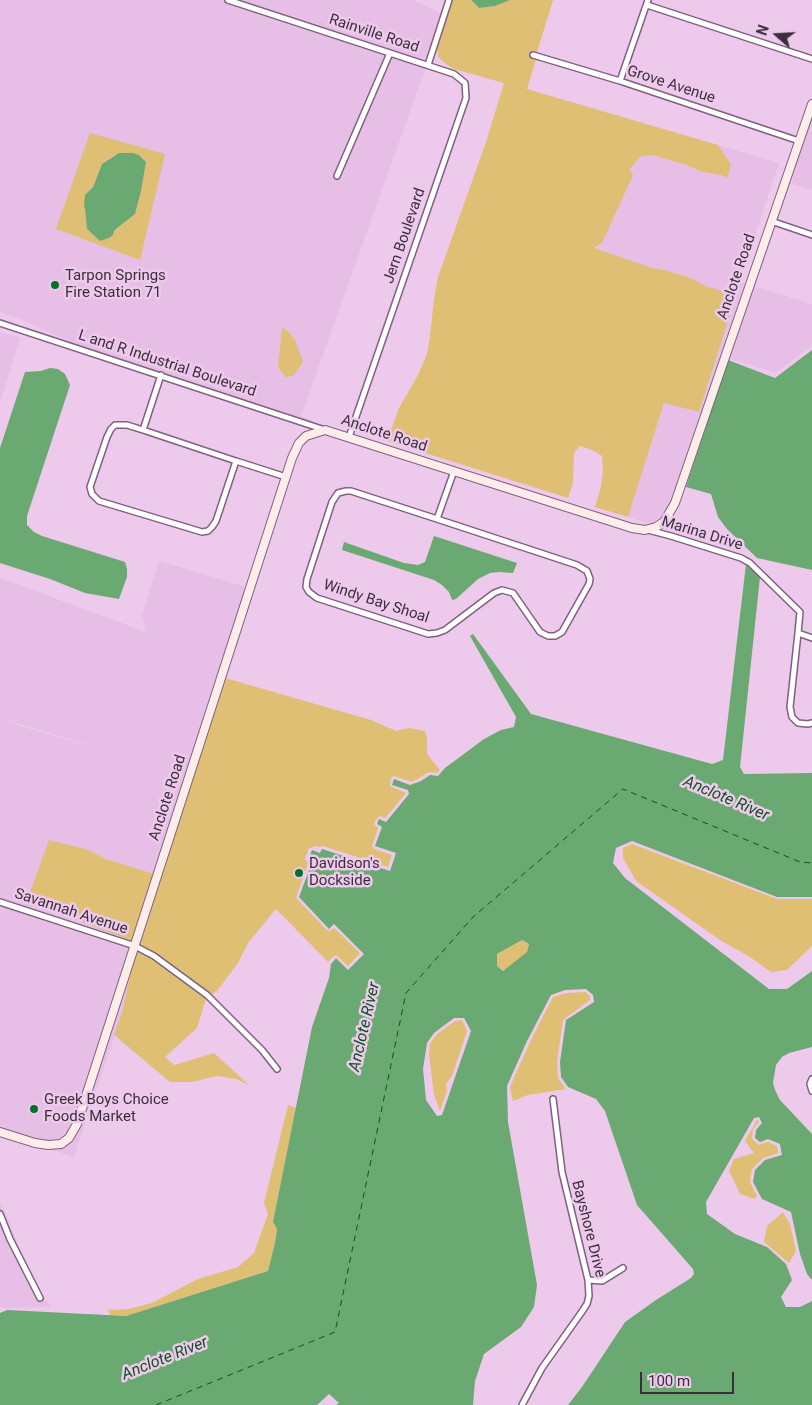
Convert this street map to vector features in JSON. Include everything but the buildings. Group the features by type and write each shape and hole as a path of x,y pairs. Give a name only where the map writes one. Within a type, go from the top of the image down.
{"street":[{"name":"Rainville Road","path":"228,0 428,64"},
{"path":"428,64 449,0"},
{"path":"620,82 647,3 812,59"},
{"path":"337,176 390,53"},
{"name":"Grove Avenue","path":"534,54 799,141"},
{"name":"Jern Boulevard","path":"349,437 466,98 465,83 454,74 428,64"},
{"name":"Anclote Road","path":"0,1132 35,1143 61,1144 69,1138 77,1124 292,458 299,443 306,436 325,430 632,528 645,530 656,527 664,522 675,503 812,104"},
{"path":"771,221 812,235"},
{"name":"L and R Industrial Boulevard","path":"0,322 325,430"},
{"path":"143,430 161,375"},
{"path":"236,461 216,521 208,531 202,532 99,501 92,494 90,487 110,429 120,424 143,430 286,477"},
{"path":"438,519 454,470"},
{"name":"Windy Bay Shoal","path":"351,491 438,519 583,567 590,575 590,579 562,632 555,636 548,636 540,632 513,593 509,591 502,590 494,593 449,627 437,633 428,634 317,598 306,587 332,502 338,493 351,491"},
{"name":"Marina Drive","path":"645,530 671,536 741,558 750,563 800,612 790,707 792,717 798,723 812,723"},
{"path":"798,633 812,638"},
{"name":"Savannah Avenue","path":"0,902 135,946 154,956 207,996 262,1050 277,1069"},
{"path":"812,1079 810,1084 812,1091"},
{"name":"Bayshore Drive","path":"522,1405 542,1368 587,1304 589,1296 588,1280 562,1172 553,1100"},
{"path":"0,1214 10,1239 40,1298"},
{"path":"588,1280 602,1281 623,1268"}],"shaded area":[{"path":"0,0 413,0 441,13 425,60 249,4 247,10 385,54 332,177 338,180 392,57 426,67 301,416 314,421 70,342 0,312","holes":["282,328 289,331 285,377 278,367"]},
{"path":"453,0 471,0 479,8 495,6 510,0 553,0 537,52 531,51 529,56 536,59 527,89 718,145 731,164 727,178 652,155 641,156 629,170 633,175 602,243 594,248 652,268 690,278 706,286 736,296 699,412 664,403 628,517 595,507 601,487 602,456 580,446 574,453 573,483 568,498 387,441 399,408 418,375 427,354 438,277 486,142 504,83 454,69 438,57 437,48"},
{"path":"812,115 812,190 791,184"},
{"path":"90,133 165,154 140,260 56,229","holes":["114,155 139,155 146,162 135,214 117,228 109,238 100,241 87,229 85,207 88,191 93,187 102,164"]},
{"path":"718,145 779,163 740,281 746,284 671,502 664,516 651,524 628,517 664,403 699,412 716,355 706,286 690,278 593,249 601,245 629,170 641,156 652,155 703,172 726,177 731,164"},
{"path":"753,286 812,304 812,345 776,373 728,358"},
{"path":"282,327 295,340 303,362 293,376 285,377 278,367"},
{"path":"0,332 20,338 0,403"},
{"path":"159,561 246,587 154,874 106,859 89,850 27,903 132,941 0,898 0,578 146,632 142,615","holes":["0,718 119,754 23,727"]},
{"path":"225,678 371,720 396,731 409,728 425,731 427,754 440,770 437,773 429,772 412,782 394,776 391,778 390,786 406,793 385,818 380,816 377,818 374,824 378,828 372,846 374,849 392,855 388,867 323,846 309,848 305,859 308,863 296,898 327,930 330,931 334,928 360,953 348,966 336,955 328,962 276,909 248,943 238,963 217,991 211,995 156,953 139,944"},
{"path":"49,840 89,850 106,859 154,874 132,941 26,903"},
{"path":"632,844 777,899 812,899 812,946 787,970 771,972 750,957 720,940 636,881 623,858 623,848"},
{"path":"0,905 130,948 74,1123 66,1136 59,1141 36,1140 0,1128"},
{"path":"522,940 529,944 527,952 504,971 497,966 497,954"},
{"path":"137,950 152,958 206,999 197,1028 165,1057 174,1065 214,1053 249,1085 236,1079 217,1076 192,1082 170,1082 114,1035 122,1013"},
{"path":"132,967 122,1013 74,1157 46,1148 72,1140 81,1126"},
{"path":"585,992 590,996 590,1000 563,1020 557,1062 558,1078 566,1089 528,1095 513,1101 510,1087 553,997 566,993"},
{"path":"462,1020 467,1031 452,1076 446,1084 447,1091 440,1111 434,1095 429,1054 430,1044 436,1035 455,1021"},
{"path":"288,1105 296,1108 273,1222 277,1229 268,1271 126,1316 110,1315 108,1310 128,1309 152,1303 198,1279 238,1267 254,1253 268,1214 264,1203"},
{"path":"757,1120 759,1122 753,1129 752,1139 759,1145 768,1142 777,1146 778,1153 763,1158 752,1169 750,1182 757,1196 755,1199 740,1194 729,1171 734,1159 754,1153 745,1141"},
{"path":"0,1202 8,1218 30,1279 51,1307 0,1307"},
{"path":"783,1212 790,1224 796,1251 789,1263 764,1242 767,1226"}],"water":[{"path":"471,0 510,0 495,6 479,8"},
{"path":"119,153 139,155 146,162 141,191 135,214 117,228 113,235 100,241 87,229 84,207 85,195 93,187 102,164"},
{"path":"812,350 812,570 757,558 727,529 718,517 711,494 686,487 728,360 775,378"},
{"path":"50,368 58,369 65,374 70,385 27,516 27,525 34,532 42,536 125,562 127,577 119,599 85,593 50,579 0,563 0,448 25,372 41,371"},
{"path":"434,536 517,563 513,573 490,573 478,579 456,599 452,600 449,592 434,580 342,550 344,542 404,563 418,565 425,562"},
{"name":"Anclote River","path":"746,564 760,577 740,767 744,774 812,773 812,897 777,897 632,841 616,848 613,863 625,878 769,989 787,989 812,971 812,1047 789,1053 782,1057 776,1065 773,1083 780,1100 812,1134 812,1280 807,1274 800,1254 791,1212 762,1199 753,1182 755,1170 765,1160 782,1155 780,1144 768,1139 760,1142 755,1138 756,1130 762,1123 759,1117 754,1118 706,1202 707,1214 735,1234 767,1247 786,1264 792,1280 781,1297 786,1307 800,1307 812,1301 812,1405 568,1405 625,1322 691,1278 694,1274 693,1269 637,1205 605,1111 596,1099 568,1087 561,1077 560,1062 566,1020 594,1002 593,995 586,989 565,990 551,995 527,1041 507,1086 508,1122 537,1285 534,1307 521,1327 484,1354 475,1381 473,1405 336,1405 339,1403 329,1394 317,1405 0,1405 0,1313 7,1310 126,1316 268,1271 277,1229 273,1222 312,1027 329,978 331,964 336,958 348,970 364,954 334,924 329,929 299,897 312,862 308,861 312,850 320,853 322,849 390,871 396,853 375,846 382,827 377,824 379,819 386,822 409,794 408,790 392,785 394,779 410,785 430,775 438,776 445,768 484,739 501,730 514,727 516,717 470,636 473,634 531,714 712,764 723,760","holes":["522,940 529,944 527,952 503,971 497,966 497,954","454,1018 464,1018 471,1031 442,1115 437,1116 426,1100 423,1069 427,1043 434,1033"]}],"ferry route":[{"path":"156,1405 335,1332 406,993 473,917 623,789 800,862 812,863"}],"place":[{"name":"Tarpon Springs Fire Station 71","path":"55,285"},
{"name":"Davidson's Dockside","path":"299,873"},
{"name":"Greek Boys Choice Foods Market","path":"34,1109"}]}
